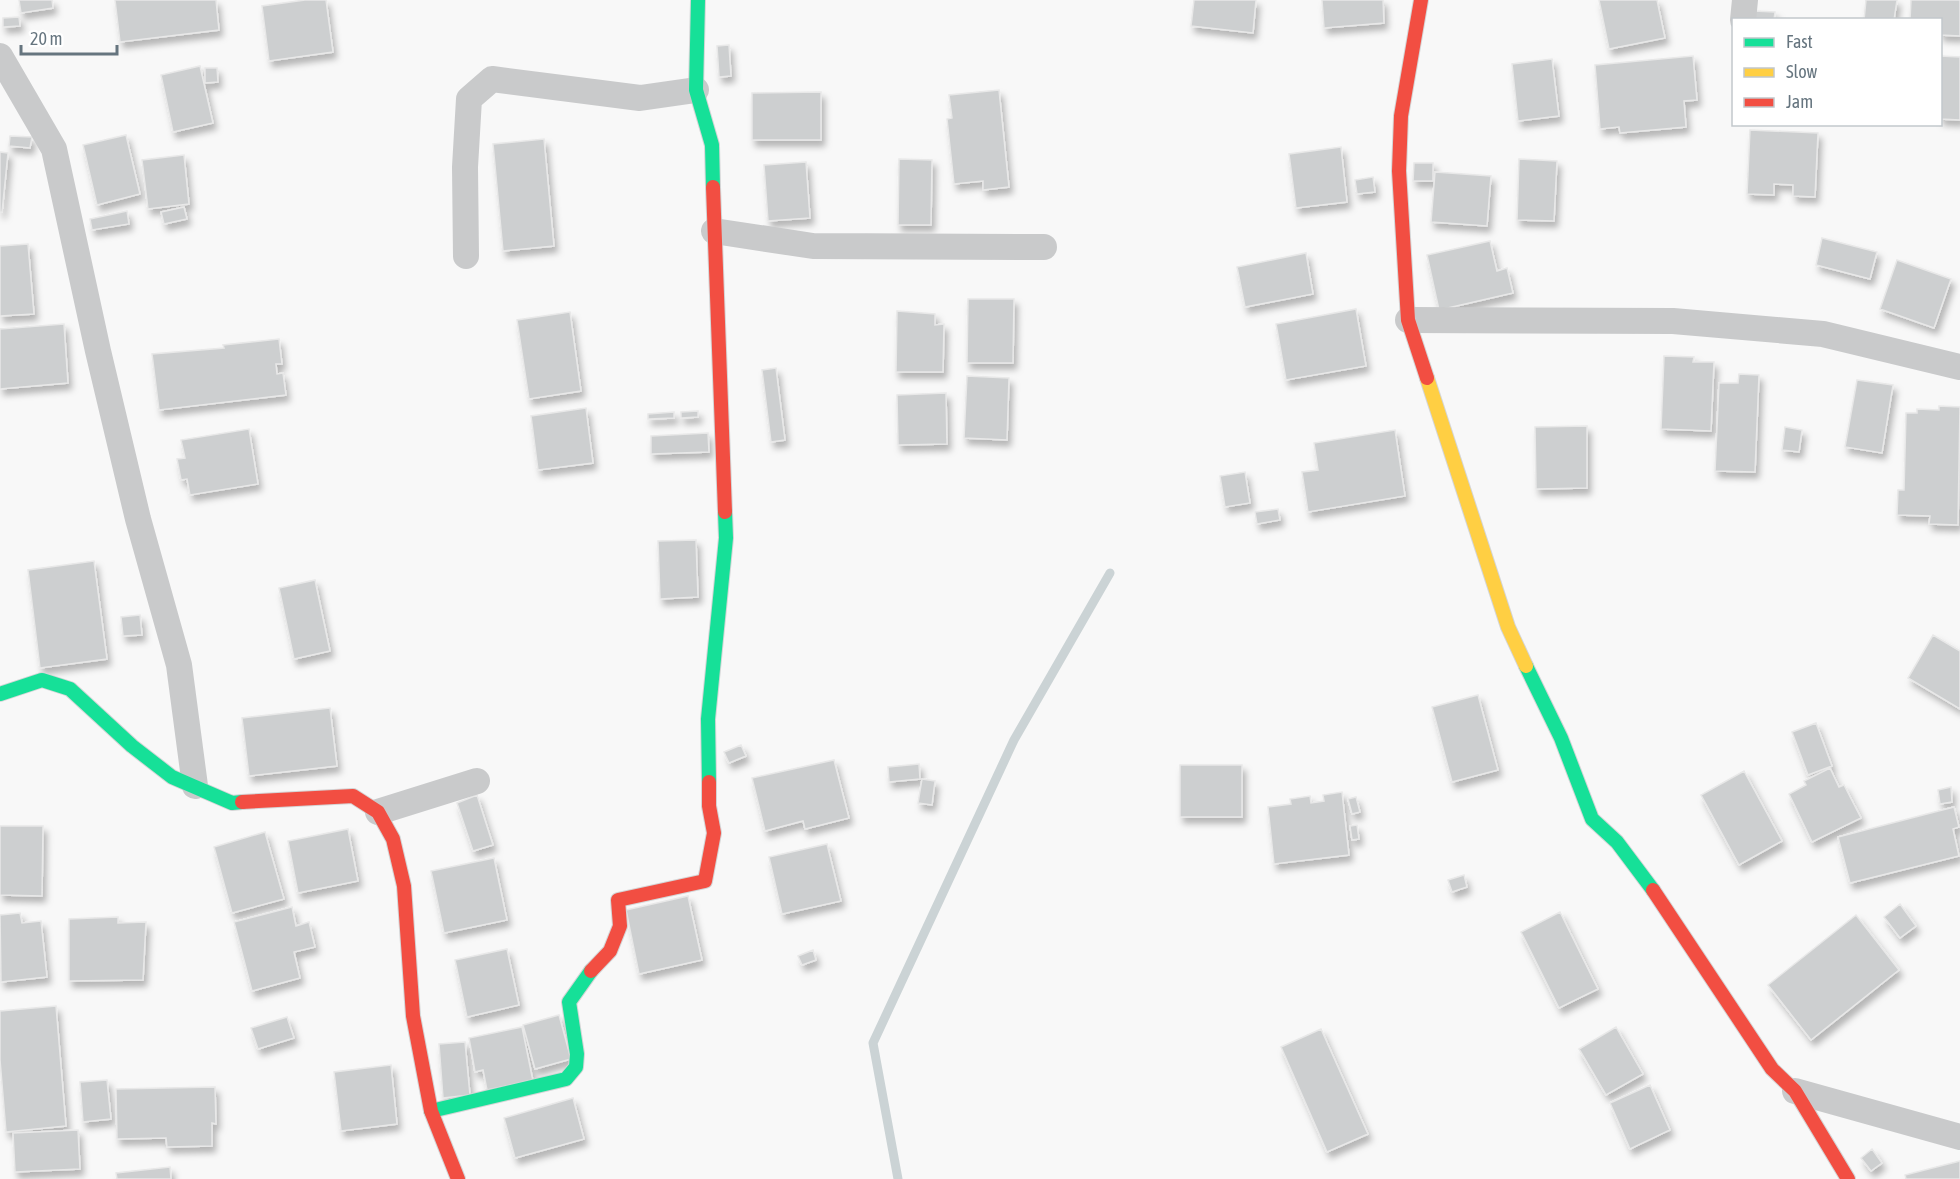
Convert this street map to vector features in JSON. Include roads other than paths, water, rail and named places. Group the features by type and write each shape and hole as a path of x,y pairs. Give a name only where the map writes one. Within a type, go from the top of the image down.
{"street":[{"path":"431,1112 566,1079 576,1067 577,1054 569,1002 597,963 610,951 620,926 618,900 705,881 713,849 714,833 709,806 708,719 726,538 712,145 696,90 699,0"},
{"path":"1421,0 1401,116 1401,224 1408,320 1508,627 1562,738 1592,819 1617,842 1657,895 1707,966 1772,1069 1796,1091 1848,1179"},
{"path":"1743,18 1745,0"},
{"path":"0,56 54,149 130,485 179,665 195,786"},
{"path":"466,255 465,167 469,99 492,79 640,98 696,90"},
{"path":"714,231 813,246 1044,247"},
{"path":"1408,320 1673,321 1823,334 1960,367"},
{"path":"0,694 42,680 70,689 132,746 172,777 232,803 353,796 378,812 393,839 405,886 413,1016 431,1112 458,1179"},
{"path":"378,812 477,781"},
{"path":"1796,1091 1960,1137"}],"waterway":[{"path":"898,1179 873,1043 1014,740 1110,573"}]}
